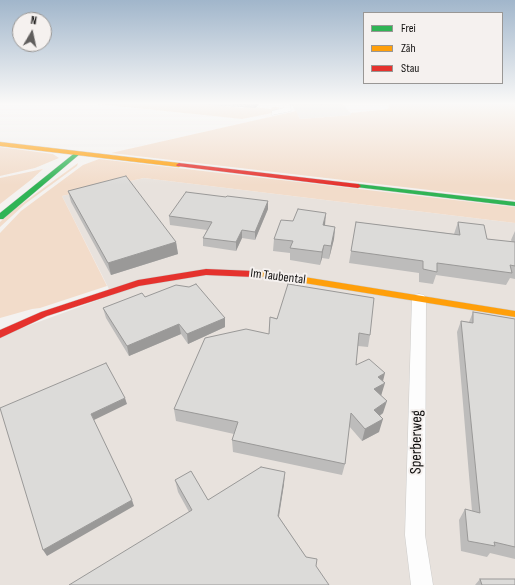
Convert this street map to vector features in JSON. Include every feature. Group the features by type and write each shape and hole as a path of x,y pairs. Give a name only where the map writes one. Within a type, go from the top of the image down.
{"main road":[{"path":"0,144 515,204"},
{"path":"0,216 78,153"},
{"name":"Im Taubental","path":"0,334 44,314 138,284 206,272 267,274 515,314"}],"street":[{"name":"Sperberweg","path":"419,298 415,535 422,585"},
{"name":"Im Taubental","path":"0,325 44,314"}],"shaded area":[{"path":"207,131 515,131 515,200 111,153"},
{"path":"0,147 53,154 59,158 35,168 0,176"},
{"path":"99,159 515,207 515,223 144,178 62,196 107,286 40,308 0,318 0,233 21,211 83,165"},
{"path":"78,163 77,166 25,204 0,227 0,222 12,211"},
{"path":"43,169 32,179 0,204 0,178"},
{"path":"144,178 515,223 515,585 0,585 0,336 112,295 62,196"}],"building":[{"path":"126,176 176,242 108,263 68,191"},
{"path":"186,192 268,201 255,232 242,230 236,242 203,238 212,222 169,216"},
{"path":"298,209 326,213 323,225 335,227 331,246 324,245 322,252 290,248 293,241 274,239 281,220 293,221"},
{"path":"356,222 460,235 458,222 484,225 487,239 515,242 515,266 510,265 512,273 437,263 437,272 423,269 423,261 351,251"},
{"path":"196,284 225,318 187,334 179,324 127,346 103,308 142,293 145,297 176,285 189,287"},
{"path":"288,284 374,298 370,335 359,333 356,365 369,359 385,373 378,377 385,383 374,389 387,401 374,410 383,419 365,429 351,413 345,464 232,440 238,422 174,409 205,338 246,329 269,334 270,317 277,319"},
{"path":"473,312 515,319 515,547 494,542 495,546 468,541 465,509 480,513 461,321 473,323"},
{"path":"106,363 125,398 91,414 132,500 43,550 0,408"},
{"path":"261,467 285,472 278,516 306,557 317,559 316,566 329,585 69,585 192,510 175,480 191,471 208,500"},
{"path":"480,579 515,579 515,585 482,585"}],"traffic: fast":[{"path":"0,217 78,153"},
{"path":"358,186 515,204"}],"traffic: slow":[{"path":"0,144 179,165"},
{"path":"254,274 267,274 515,314"}],"traffic: jam":[{"path":"179,165 358,186"},
{"path":"0,334 44,314 138,283 206,272 254,274"}]}
